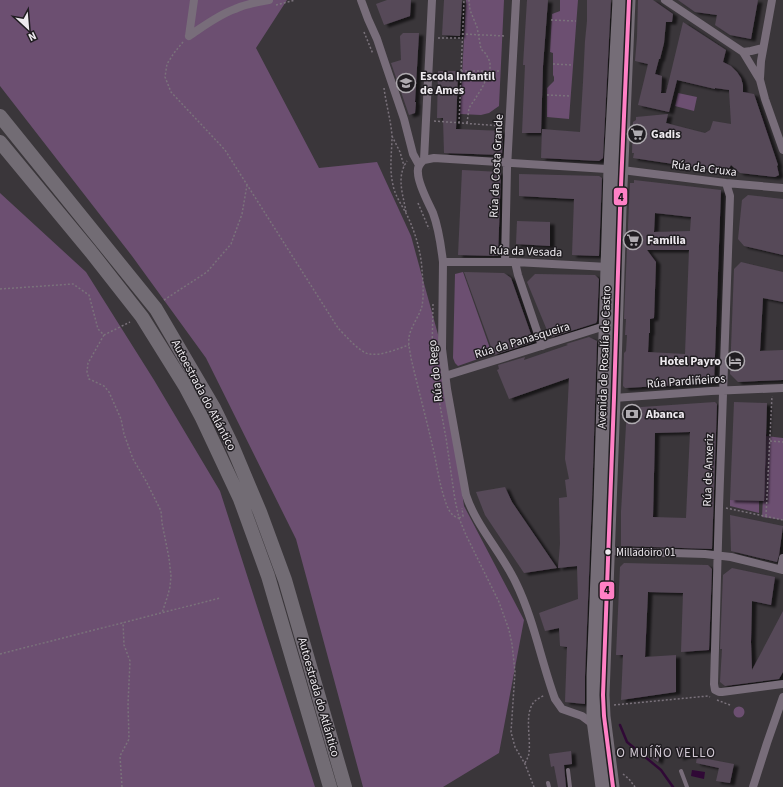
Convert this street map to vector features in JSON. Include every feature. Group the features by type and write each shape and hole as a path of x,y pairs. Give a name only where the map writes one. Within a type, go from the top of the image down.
{"highway":[{"name":"Avenida de Rosalía de Castro","path":"596,715 603,695 614,398 619,0"},
{"name":"Avenida de Rosalía de Castro","path":"596,715 605,326 608,267 629,0"},
{"name":"Autoestrada do Atlántico","path":"0,116 156,309 214,408 231,443 260,512 285,580 345,787"},
{"name":"Autoestrada do Atlántico","path":"0,142 91,252 142,317 185,386 202,418 240,500 268,576 330,787"},
{"path":"596,715 602,787"},
{"path":"596,715 613,787"}],"street":[{"path":"189,36 194,0"},
{"path":"362,0 404,119 413,154 422,162"},
{"name":"Rúa do Rego","path":"432,0 426,121 422,162 418,168 418,177 436,224 442,249 442,349 445,376 465,487 472,511 510,571 523,597 555,699 562,708 567,711 582,716 596,715"},
{"name":"Rúa da Costa Grande","path":"505,262 516,0"},
{"path":"665,0 743,52 760,80"},
{"path":"772,0 760,67 760,80 783,150"},
{"path":"189,36 215,18 235,9 253,3 272,2"},
{"path":"743,52 763,48"},
{"name":"Rúa da Cruxa","path":"422,162 434,158 616,170 783,188"},
{"name":"Rúa de Anxeriz","path":"726,183 730,196 713,681 715,690 719,692 783,684"},
{"name":"Rúa da Vesada","path":"443,262 515,262 608,267"},
{"path":"515,262 542,346"},
{"name":"Rúa da Panasqueira","path":"445,376 605,326"},
{"name":"Rúa Pardiñeiros","path":"614,398 783,388"},
{"path":"608,552 718,555 782,569 783,558"},
{"path":"753,787 783,697"},
{"path":"575,714 586,710 596,715"}],"lane":[{"path":"568,770 570,787"},
{"path":"681,771 687,787"}],"path":[{"path":"272,2 295,0"},
{"path":"459,123 464,0"},
{"path":"467,123 469,108 479,94 490,71 490,62 486,54 481,49 477,27 470,10 469,0"},
{"path":"551,20 576,21"},
{"path":"363,31 374,60"},
{"path":"462,34 502,36"},
{"path":"189,36 174,53 167,64 165,77 171,92 225,150 338,328 352,343 368,354 383,353 409,345"},
{"path":"430,37 462,38"},
{"path":"553,64 573,65"},
{"path":"461,71 501,71"},
{"path":"384,87 392,136 391,165 393,185 399,203 406,213"},
{"path":"547,95 571,96"},
{"path":"426,121 510,126"},
{"path":"392,136 400,152 404,166 401,179 406,213 420,252 422,270 422,306 409,337 411,358 444,499 450,512 456,518 459,518 499,602 509,630 512,644 514,672 511,732 515,747 525,764 534,787"},
{"path":"164,300 207,272 231,244 242,214 247,185"},
{"path":"0,289 73,284 89,295 98,329 104,335"},
{"path":"130,322 104,335 88,363 87,372 89,379 104,386 109,392 121,419 124,434 133,459 161,511 171,576 170,587 162,613"},
{"path":"766,516 773,388"},
{"path":"770,441 783,442"},
{"path":"719,507 783,520"},
{"path":"0,654 220,598"},
{"path":"122,787 120,756 129,739 128,704 130,661 124,645 124,622"},
{"path":"525,764 529,751 530,710 534,702 545,695 553,693"},
{"path":"613,705 708,696 712,698"},
{"path":"716,700 730,705"},
{"path":"621,773 629,779 635,787"}],"shaded area":[{"path":"0,0 287,0 256,48 319,168 377,162 411,236 442,349 464,506 524,620 499,753 443,787 363,787 296,539 206,358 132,256 0,86"},
{"path":"466,0 504,0 499,106 489,113 481,115 460,114"},
{"path":"560,0 578,0 569,119 547,117 547,88 554,81 553,53 550,52 552,14 560,11"},
{"path":"678,93 697,97 694,111 675,106"},
{"path":"0,193 86,272 154,380 220,491 315,787 0,787"},
{"path":"463,272 492,354 458,366 453,358 455,274"},
{"path":"766,436 783,438 783,520 762,517"},
{"path":"730,500 759,501 759,513 730,506"},
{"path":"739,706 743,708 745,712 743,716 739,718 735,716 733,712 735,708"},
{"path":"692,770 705,772 704,779 691,776"}],"building":[{"path":"387,0 411,0 410,16 384,25 376,4"},
{"path":"444,0 462,0 460,36 442,35"},
{"path":"527,0 548,0 543,66 541,133 522,133 525,65 523,65"},
{"path":"587,0 611,0 603,158 599,161 541,158 542,129 580,132"},
{"path":"638,0 653,0 673,14 672,22 666,22 664,43 655,74 662,76 661,93 666,93 683,22 726,50 723,62 731,66 741,78 743,92 754,94 778,165 779,175 775,177 740,173 731,165 727,172 633,158 633,122 636,120 636,117 668,114 666,123 705,133 710,130 713,121 731,124 729,90 715,89 677,80 669,112 638,105 648,64 635,61"},
{"path":"678,0 758,0 751,39 730,35 715,25 717,15 695,12"},
{"path":"403,33 419,33 415,113 409,115 391,63 401,60 400,36"},
{"path":"438,71 458,71 456,129 503,131 502,155 444,153 443,118 437,118"},
{"path":"462,170 501,172 498,256 458,255"},
{"path":"519,174 599,176 602,178 599,256 572,255 574,199 519,196"},
{"path":"634,180 721,190 714,383 625,388 623,386 624,353 626,351 627,335 625,335 626,319 624,319 627,248 629,248 628,226 630,183 634,183","holes":["655,213 691,217 690,231 654,232","647,250 689,250 685,354 648,352 650,319 654,318 656,262"]},
{"path":"748,195 783,199 783,255 744,246 738,239 742,200"},
{"path":"517,221 550,222 550,246 516,244"},
{"path":"741,262 783,272 783,302 763,298 760,351 783,350 783,380 738,382 730,374 734,269"},
{"path":"464,272 504,273 511,278 533,340 531,343 494,355"},
{"path":"535,274 595,275 599,279 596,323 552,337 549,335 527,282"},
{"path":"589,337 597,341 585,704 565,702 567,647 560,646 559,628 545,631 539,613 578,599 577,566 558,568 560,544 559,498 567,497 565,480 569,479 565,459 569,378 509,399 497,370 499,369 498,365 525,357 524,360"},
{"path":"715,402 717,404 712,549 621,546 621,512 627,408","holes":["690,432 686,518 653,517 655,433"]},
{"path":"734,402 767,403 764,501 730,500"},
{"path":"505,487 512,502 557,568 524,573 485,515 476,492"},
{"path":"730,515 783,526 777,562 731,551"},
{"path":"624,563 708,565 712,569 709,650 681,652 683,593 648,592 645,657 676,655 676,692 621,700 623,655 616,655 620,567"},
{"path":"732,568 775,577 771,605 752,601 752,670 783,611 783,672 779,679 725,686 720,682 723,575"},
{"path":"677,747 690,747 689,754 679,758"},
{"path":"571,751 572,764 564,765 566,787 558,787 554,766 551,767 549,754"},
{"path":"651,751 661,751 658,762 650,756"},
{"path":"697,757 734,764 730,783 716,781 719,768 696,763"}],"waterway":[{"path":"620,725 627,742 661,770 673,787"}],"transit line":[{"name":"4","path":"613,787 604,716 603,695 629,0"}],"place":[{"name":"Escola Infantil de Ames","path":"406,83"},
{"name":"Gadis","path":"637,134"},
{"name":"Familia","path":"633,240"},
{"name":"Hotel Payro","path":"735,361"},
{"name":"Abanca","path":"632,414"},
{"name":"Milladoiro 01","path":"608,552"}],"district":[{"name":"O MUÍÑO VELLO","path":"666,752"}]}
